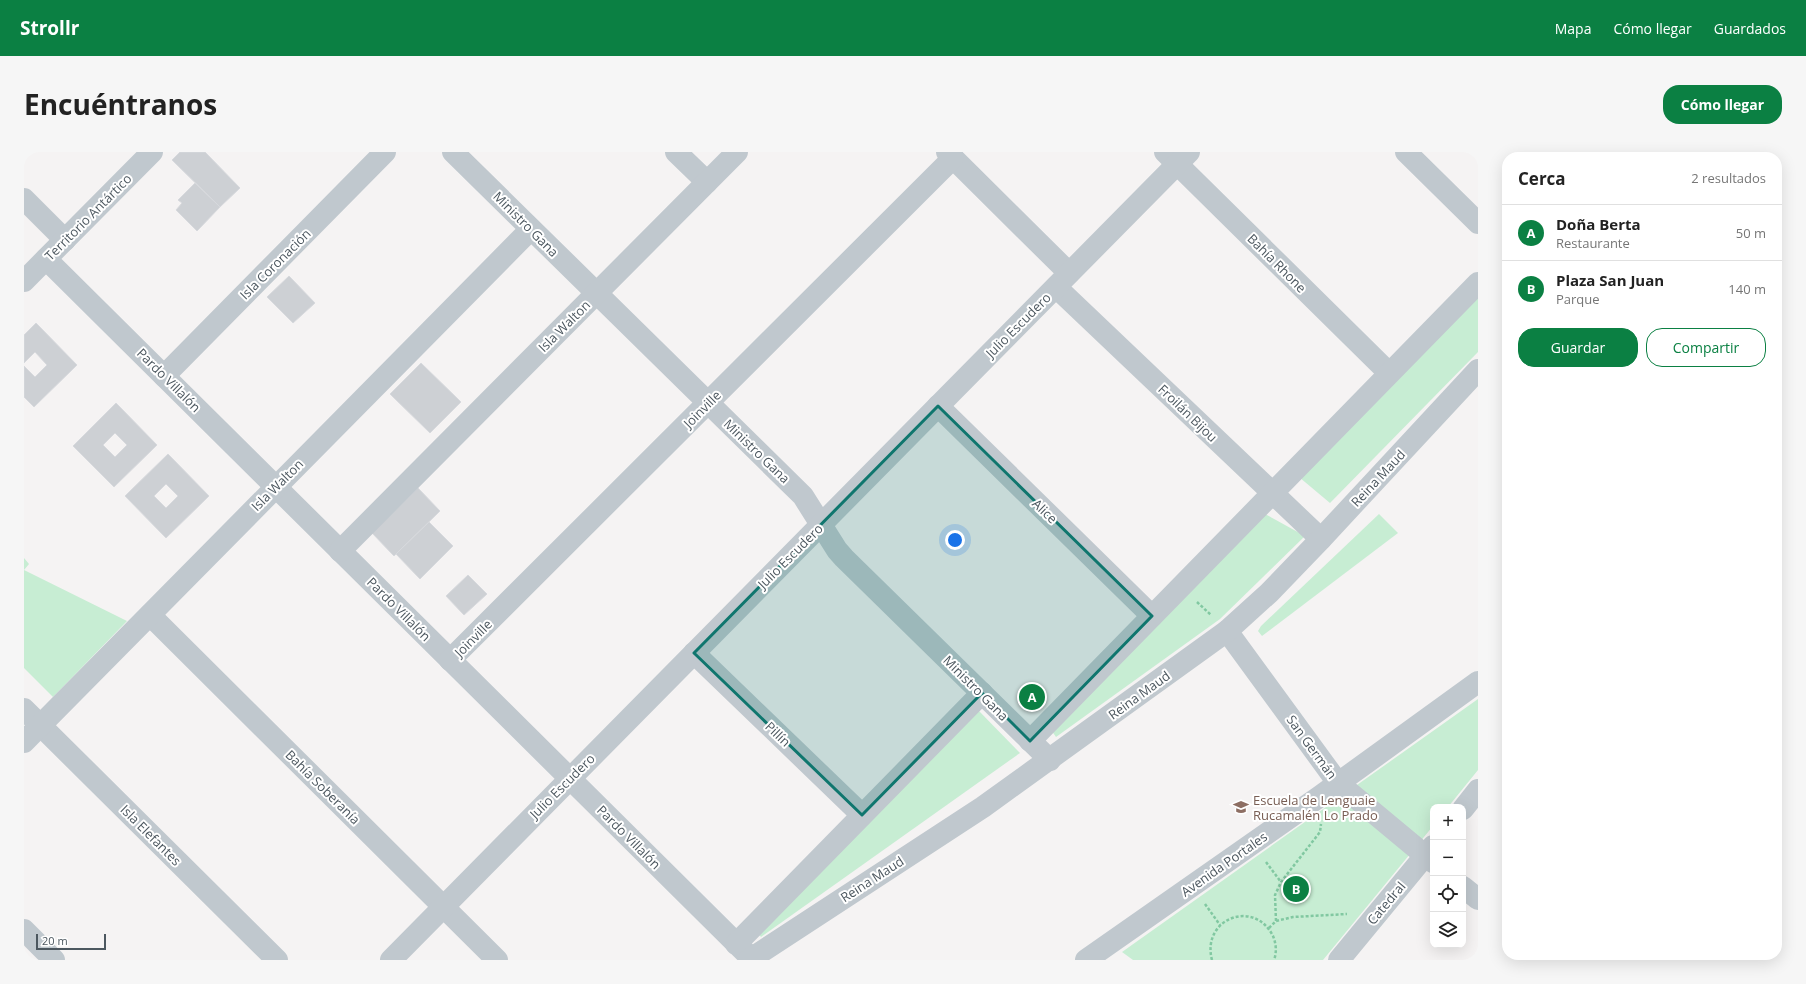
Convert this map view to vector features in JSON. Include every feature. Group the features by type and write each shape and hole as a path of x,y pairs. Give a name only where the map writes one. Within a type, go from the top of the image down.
{"street":[{"name":"Territorio Antártico","path":"24,281 152,152"},
{"name":"Isla Coronación","path":"164,376 385,152"},
{"name":"Ministro Gana","path":"453,152 803,496 837,550 844,558 1050,760"},
{"path":"676,152 707,182"},
{"name":"Isla Walton","path":"340,551 737,152"},
{"path":"1406,152 1478,223"},
{"name":"Froilán Bijou","path":"950,155 1063,280 1272,493 1321,540"},
{"name":"Joinville","path":"450,660 708,403 950,155"},
{"name":"Julio Escudero","path":"391,960 1063,280 1177,156"},
{"name":"Bahía Rhone","path":"1177,156 1389,373"},
{"path":"24,199 65,240"},
{"name":"Isla Walton","path":"24,742 531,229"},
{"name":"Pardo Villalón","path":"46,259 570,778 745,954"},
{"path":"1030,741 1478,283"},
{"name":"Reina Maud","path":"745,954 983,807 1227,631 1269,593 1321,540 1478,370"},
{"name":"Alice","path":"938,406 1152,616"},
{"name":"Bahía Soberanía","path":"150,615 497,960"},
{"name":"San Germán","path":"1227,631 1338,783 1430,855"},
{"name":"Pillín","path":"694,653 862,815"},
{"name":"Avenida Portales","path":"1089,959 1478,682"},
{"path":"745,954 862,815 982,693"},
{"name":"Isla Elefantes","path":"24,709 277,960"},
{"path":"1466,805 1478,790"},
{"name":"Catedral","path":"1339,960 1430,855"},
{"path":"1466,889 1478,899"},
{"path":"24,930 54,960"}],"path":[{"path":"1180,587 1227,631"},
{"path":"1276,921 1274,909 1275,895 1281,882 1320,832 1322,822"},
{"path":"1264,858 1281,882"},
{"path":"1203,901 1220,925"},
{"path":"1269,928 1276,921 1293,917 1351,913"},
{"path":"1212,960 1210,951 1212,937 1220,925 1232,918 1245,916 1258,919 1269,928 1276,942 1274,960"}],"highlighted area":[{"path":"938,406 1152,616 1030,741 982,693 862,815 694,653"}],"green space":[{"path":"1478,291 1478,352 1330,503 1299,477"},
{"path":"1265,514 1305,536 1220,619 1056,737 1049,727"},
{"path":"1379,514 1398,533 1262,636 1258,631 1261,626"},
{"path":"24,558 29,564 24,570"},
{"path":"24,570 127,621 53,697 24,668"},
{"path":"1478,699 1478,770 1450,804 1430,804 1430,830 1323,960 1133,960 1122,952"},
{"path":"979,711 1020,753 761,937 757,932"}],"building":[{"path":"180,152 205,152 240,188 220,207 172,160"},
{"path":"195,183 220,207 197,231 176,210 182,203 178,200"},
{"path":"289,276 315,303 293,323 267,297"},
{"path":"36,323 77,365 34,407 24,397 24,366 35,377 47,365 35,352 24,363 24,335"},
{"path":"421,363 461,402 430,433 390,394"},
{"path":"116,403 157,445 114,487 73,446","holes":["115,433 127,445 115,457 103,445"]},
{"path":"168,454 209,496 166,538 125,496","holes":["166,484 178,496 166,508 154,496"]},
{"path":"418,488 440,511 394,556 372,533"},
{"path":"429,522 453,546 420,579 396,554"},
{"path":"468,575 487,594 464,615 446,596"}],"place":[{"name":"Doña Berta","path":"1032,697"},
{"name":"Escuela de Lenguaie Rucamalén Lo Prado","path":"1241,807"},
{"name":"Plaza San Juan","path":"1296,889"}]}
